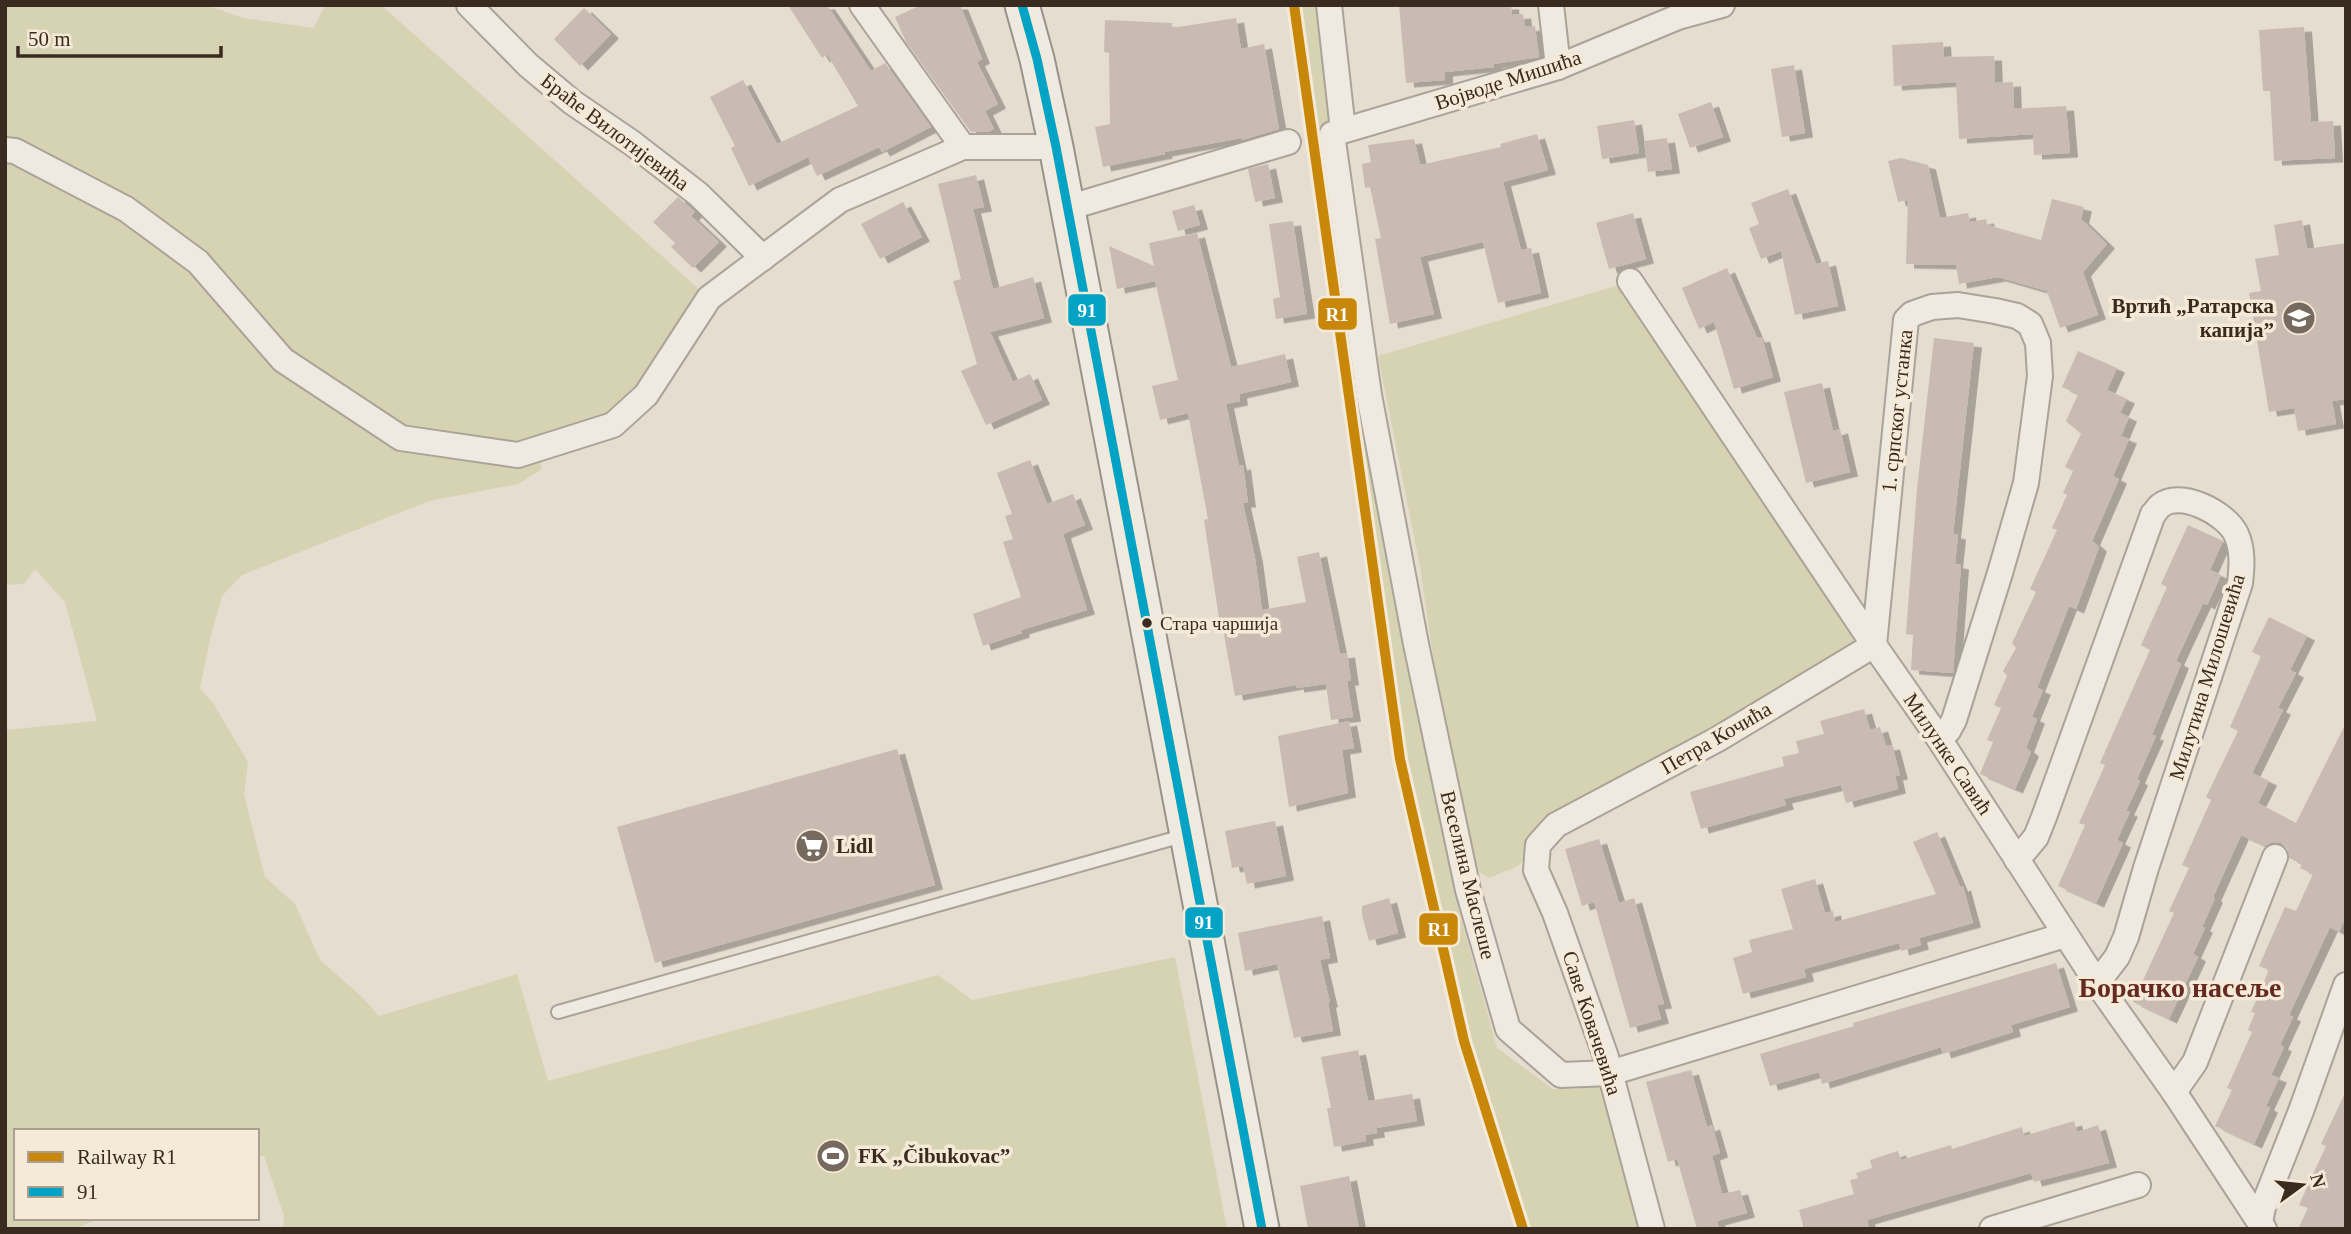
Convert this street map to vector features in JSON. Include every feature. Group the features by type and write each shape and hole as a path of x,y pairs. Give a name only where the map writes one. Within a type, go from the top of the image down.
{"street":[{"name":"Браће Вилотијевића","path":"469,5 528,65 572,102 698,194 763,258"},
{"path":"862,5 963,148"},
{"path":"1022,5 1056,147 1262,1229"},
{"name":"Веселина Маслеше","path":"1329,5 1337,132 1368,395 1468,890 1508,1029 1561,1075 1610,1073 2065,935"},
{"path":"1550,5 1558,67"},
{"name":"Војводе Мишића","path":"1337,132 1558,67 1678,17 1721,5"},
{"path":"1067,208 1288,142"},
{"path":"5,150 15,151 126,209 198,262 283,360 401,438 518,455 614,425 646,395 709,298 840,200 963,148 1056,147"},
{"name":"Милунке Савић","path":"1630,281 1938,737 2065,935 2174,1092 2262,1226"},
{"name":"1. српског устанка","path":"1874,645 1906,320 1917,311 1958,305 2017,316 2030,324 2038,343 2040,376 2026,483 1954,720 1948,731 1938,737"},
{"name":"Милутина Милошевића","path":"2017,860 2036,837 2153,514 2162,504 2178,500 2221,514 2236,533 2241,547 2240,583 2146,868 2126,937 2117,957 2097,983"},
{"name":"Петра Кочића","path":"1556,825 1718,739 1874,645"},
{"name":"Саве Ковачевића","path":"1556,825 1538,845 1536,870 1555,913 1610,1073 1652,1229"},
{"path":"2174,1092 2195,1062 2276,857"},
{"path":"2262,1226 2263,1207 2346,985"},
{"path":"1993,1229 2138,1185"}],"lane":[{"path":"558,1013 1186,834"}],"shaded area":[{"path":"5,5 207,5 243,18 314,28 325,5 381,5 709,298 646,395 537,450 542,469 518,484 429,501 242,575 222,596 200,688 213,703 248,762 244,795 265,877 295,904 320,960 361,996 379,1016 517,974 548,1081 938,975 972,1000 1175,957 1227,1229 283,1229 284,1216 264,1156 259,1157 259,1129 14,1129 14,1220 96,1220 74,1229 5,1229 5,730 97,721 65,602 35,569 24,584 5,585"},
{"path":"1297,5 1329,5 1332,134 1458,907 1497,1048 1553,1089 1578,1089 1610,1073 1652,1229 1523,1229 1464,1041 1400,759"},
{"path":"1619,285 1874,645 1556,825 1518,866 1489,878 1475,869 1447,752 1420,567 1378,356"}],"building":[{"path":"788,5 827,5 871,71 885,63 931,127 882,152 879,147 817,176 808,157 749,186 731,148 735,146 710,97 743,80 777,144 858,106 827,54 822,58"},
{"path":"921,5 960,5 982,59 977,62 998,104 985,111 994,129 971,132 906,42 895,17"},
{"path":"1399,5 1511,5 1512,15 1523,14 1525,27 1535,26 1539,57 1494,64 1494,67 1445,72 1445,80 1406,83"},
{"path":"584,8 611,34 580,66 554,39"},
{"path":"1236,18 1241,49 1264,44 1279,129 1242,140 1164,152 1165,154 1103,167 1095,127 1110,124 1109,53 1104,52 1105,20 1172,23 1172,28"},
{"path":"2304,27 2311,122 2333,121 2335,158 2274,161 2270,91 2263,91 2259,30"},
{"path":"1943,42 1944,57 1994,56 1995,83 2013,82 2014,109 2066,106 2070,153 2034,155 2033,134 1959,139 1956,82 1894,86 1892,45"},
{"path":"1794,65 1805,133 1782,137 1771,69"},
{"path":"1711,102 1723,137 1690,148 1678,114"},
{"path":"1634,120 1639,153 1602,159 1597,126"},
{"path":"1537,134 1548,170 1503,182 1521,250 1531,248 1541,293 1498,303 1483,242 1420,257 1434,314 1390,324 1375,239 1381,238 1370,187 1365,188 1362,164 1371,162 1368,145 1414,139 1420,165 1501,147 1500,144"},
{"path":"1667,138 1672,169 1648,172 1644,141"},
{"path":"1901,158 1928,165 1940,218 1968,213 1970,222 1986,219 1987,225 2041,240 2052,199 2084,207 2081,219 2107,244 2083,272 2098,315 2060,328 2047,291 1998,277 1959,284 1956,265 1906,264 1908,200 1898,202 1888,161"},
{"path":"1268,164 1275,198 1255,202 1248,169"},
{"path":"976,175 984,207 973,209 993,289 1033,277 1044,318 990,332 1013,382 1030,374 1042,400 986,425 961,371 977,364 953,281 961,279 938,184"},
{"path":"1788,189 1816,264 1828,261 1838,306 1795,315 1781,251 1761,259 1749,228 1759,224 1751,203"},
{"path":"678,197 695,212 691,216 719,242 693,268 671,247 675,243 653,222"},
{"path":"903,202 922,237 880,259 861,224"},
{"path":"1194,205 1200,225 1178,231 1172,211"},
{"path":"1633,213 1646,259 1609,269 1596,223"},
{"name":"Вртић „Ратарска капија”","path":"2302,220 2307,249 2346,243 2346,399 2332,401 2336,424 2298,431 2294,408 2269,412 2249,293 2261,291 2255,259 2279,255 2274,225"},
{"path":"1293,221 1307,314 1276,319 1273,299 1280,297 1269,224"},
{"path":"1197,233 1231,367 1285,354 1291,382 1239,394 1240,401 1226,404 1239,466 1243,465 1248,503 1243,503 1255,558 1262,610 1306,602 1297,557 1319,552 1340,654 1347,653 1351,681 1347,681 1353,717 1331,720 1326,684 1296,688 1296,685 1235,696 1219,618 1204,520 1208,519 1188,413 1160,420 1152,386 1178,380 1155,281 1117,289 1109,246 1154,266 1149,243"},
{"path":"1727,268 1757,338 1762,337 1773,377 1734,389 1714,322 1699,329 1682,288"},
{"path":"1934,338 1974,343 1953,534 1958,535 1955,564 1961,565 1953,673 1911,670 1913,635 1906,634 1917,489"},
{"path":"2078,351 2117,368 2107,390 2127,399 2120,413 2129,417 2121,436 2129,439 2113,476 2119,479 2092,541 2099,547 2076,609 2069,606 2037,688 2043,690 2032,717 2037,719 2026,748 2031,752 2015,789 1980,774 1993,742 1987,740 2001,708 1994,705 2007,676 2003,671 2016,648 2012,643 2036,592 2030,589 2057,530 2052,528 2067,495 2063,493 2073,471 2065,467 2081,434 2066,421 2078,394 2062,387"},
{"path":"1822,383 1833,431 1840,429 1850,472 1806,483 1784,392"},
{"path":"1030,460 1047,504 1073,494 1085,525 1063,534 1087,610 1021,630 1022,633 983,646 973,614 1021,597 1003,542 1013,539 1005,516 1012,514 997,473"},
{"path":"2188,525 2223,541 2210,570 2221,575 2207,605 2203,603 2176,661 2181,664 2152,735 2156,736 2137,779 2140,781 2126,811 2130,812 2117,840 2123,843 2096,903 2058,886 2085,825 2079,823 2105,765 2100,763 2150,650 2141,645 2167,587 2161,584"},
{"path":"2269,617 2307,636 2290,670 2296,673 2278,708 2283,710 2252,773 2269,781 2258,803 2296,823 2346,723 2346,916 2339,932 2330,927 2289,1015 2293,1017 2280,1045 2284,1047 2271,1075 2279,1078 2266,1106 2270,1108 2254,1144 2215,1126 2232,1090 2227,1088 2252,1032 2248,1030 2255,1013 2251,1012 2269,970 2259,966 2285,907 2296,911 2313,874 2300,868 2302,864 2289,858 2287,848 2281,843 2272,842 2265,846 2241,835 2202,927 2205,928 2193,954 2198,957 2169,1019 2133,1002 2174,913 2169,911 2189,868 2182,865 2211,800 2206,797 2238,731 2230,727 2261,656 2252,652"},
{"path":"1864,709 1870,730 1880,727 1886,746 1892,745 1900,775 1895,776 1898,789 1846,803 1841,785 1784,799 1786,805 1701,829 1690,792 1784,766 1782,757 1799,753 1796,741 1824,734 1820,721"},
{"path":"1349,721 1354,748 1342,750 1348,793 1289,807 1278,736"},
{"path":"897,749 935,885 655,963 617,827"},
{"path":"1275,821 1286,876 1247,884 1243,866 1232,868 1225,831"},
{"path":"1937,832 1960,887 1963,886 1973,923 1919,938 1921,945 1901,951 1899,943 1804,969 1806,977 1743,994 1733,958 1752,952 1749,940 1793,929 1781,889 1815,879 1825,913 1833,911 1835,922 1936,894 1913,842"},
{"path":"1599,839 1619,903 1634,898 1664,1004 1657,1005 1661,1019 1630,1028 1594,902 1582,906 1565,849"},
{"path":"1389,898 1398,933 1369,941 1362,906"},
{"path":"1322,916 1330,958 1320,960 1333,1031 1294,1038 1277,964 1245,971 1238,933"},
{"path":"2056,963 2070,1007 2011,1025 2013,1032 1943,1054 1941,1047 1822,1084 1819,1072 1770,1086 1760,1054 1854,1026 1853,1023"},
{"path":"1358,1050 1368,1101 1412,1094 1417,1121 1376,1128 1377,1133 1365,1135 1366,1141 1334,1147 1327,1108 1331,1108 1321,1057"},
{"path":"1691,1070 1707,1127 1712,1125 1720,1153 1712,1156 1722,1194 1740,1190 1747,1213 1717,1221 1719,1229 1697,1229 1677,1159 1668,1162 1646,1082"},
{"path":"2346,1091 2346,1229 2298,1229 2308,1208 2299,1205 2326,1146 2321,1144"},
{"path":"2074,1121 2077,1132 2098,1125 2109,1163 2034,1182 2031,1173 1867,1220 1869,1229 1804,1229 1799,1210 1854,1194 1850,1180 1858,1178 1856,1173 1872,1168 1870,1160 1898,1151 1901,1160 1951,1145 1952,1149 2022,1127 2024,1136"},
{"path":"1349,1176 1359,1229 1308,1229 1300,1186"}],"rail line":[{"name":"R1","path":"1294,5 1400,759 1464,1041 1523,1229"}],"transit line":[{"name":"91","path":"1022,5 1056,147 1262,1229"}],"place":[{"name":"Вртић „Ратарска капија”","path":"2299,318"},
{"name":"Стара чаршија","path":"1147,623"},
{"name":"Lidl","path":"812,846"},
{"name":"FK „Čibukovac”","path":"833,1156"}],"district":[{"name":"Борачко насеље","path":"2180,987"}]}
